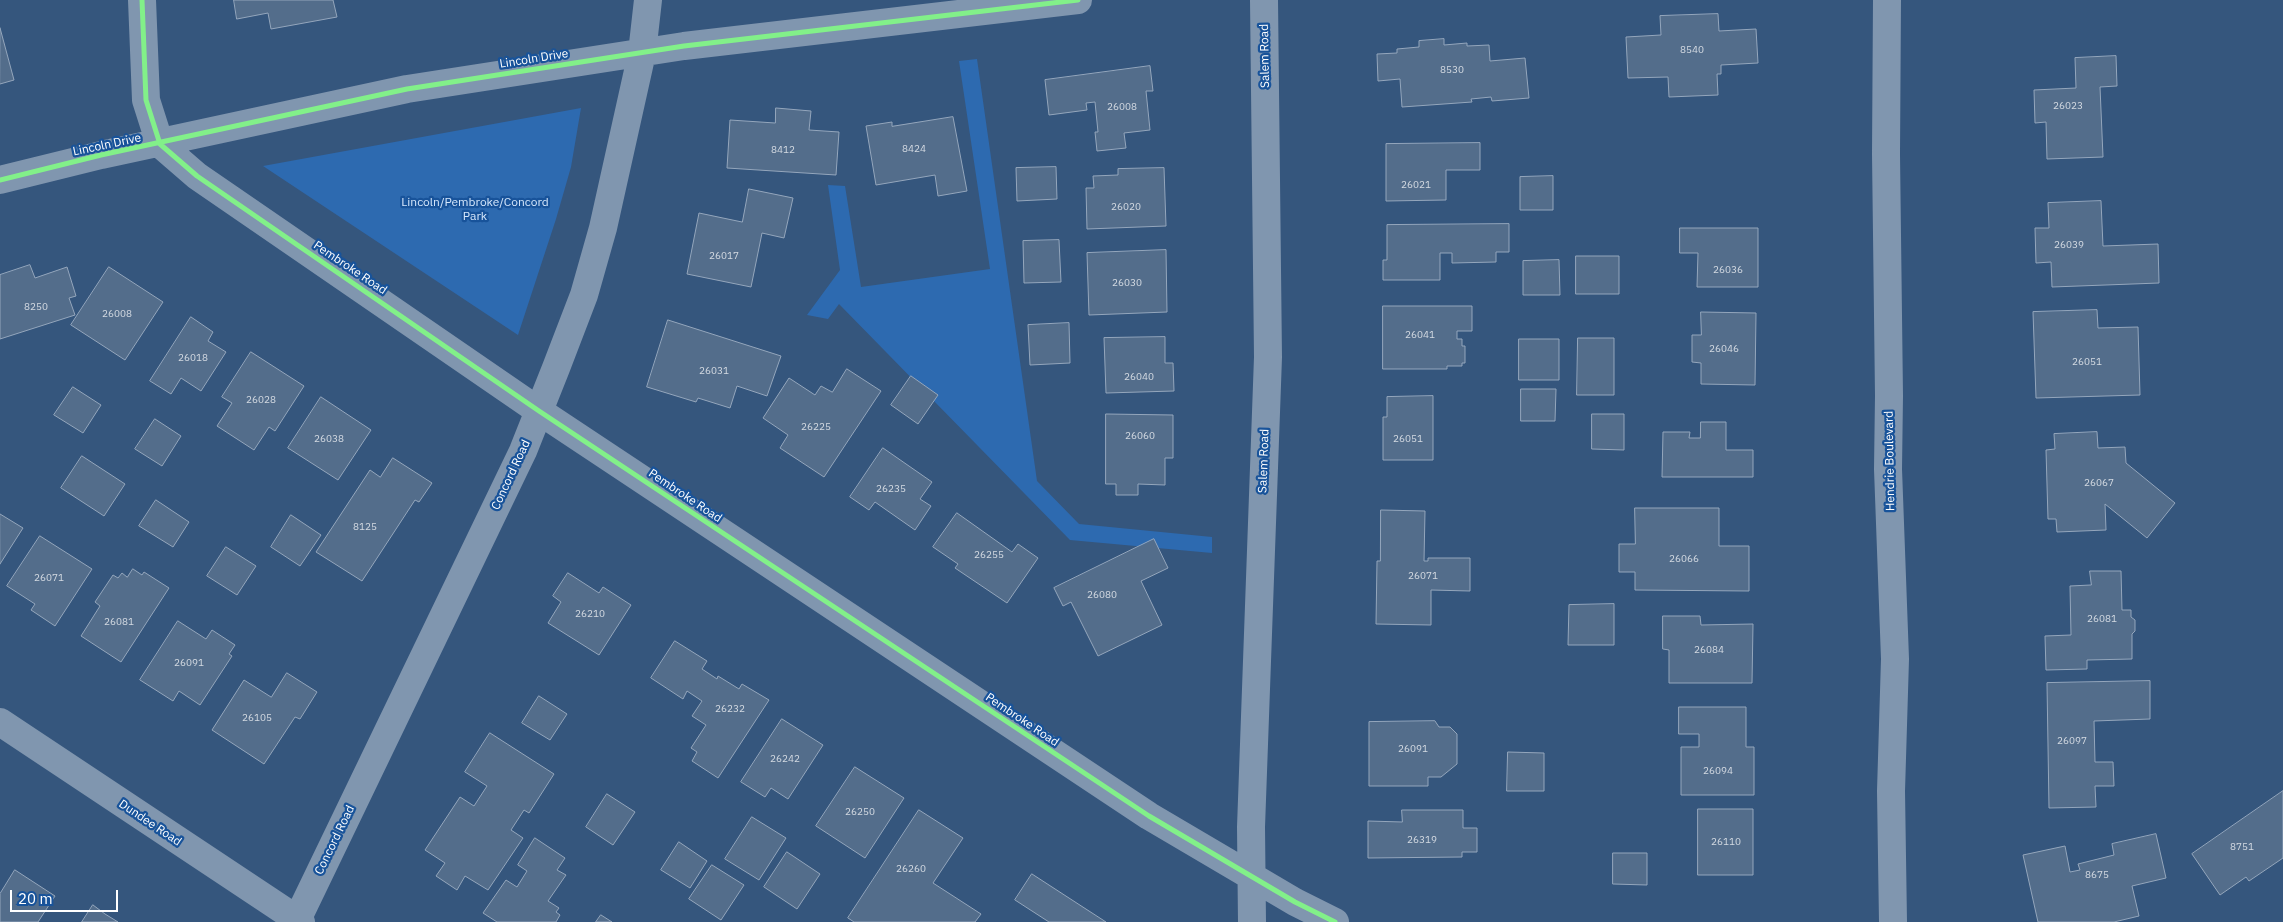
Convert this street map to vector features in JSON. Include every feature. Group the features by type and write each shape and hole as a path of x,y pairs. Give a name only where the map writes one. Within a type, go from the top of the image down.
{"street":[{"path":"142,0 146,100 160,144"},
{"name":"Concord Road","path":"298,921 523,450 584,295 600,238 642,53 648,0"},
{"name":"Lincoln Drive","path":"0,180 101,155 160,144 407,89 694,45 1078,0"},
{"name":"Salem Road","path":"1252,922 1250,876 1268,357 1264,0"},
{"name":"Hendrie Boulevard","path":"1887,0 1888,469 1895,659 1890,791 1893,922"},
{"name":"Pembroke Road","path":"160,144 197,176 539,411 1149,816 1295,902 1335,922"},
{"name":"Dundee Road","path":"0,722 298,921"}],"green space":[{"path":"977,59 1037,481 1079,524 1212,537 1212,553 1070,540 839,304 828,319 807,315 840,270 828,185 845,186 861,287 990,269 959,61"},
{"name":"Lincoln/Pembroke/Concord Park","path":"581,108 571,167 518,335 263,166"}],"building":[{"path":"234,0 333,0 337,17 271,29 268,13 237,19"},
{"path":"1718,14 1719,31 1756,29 1758,63 1721,65 1721,74 1717,74 1718,95 1669,97 1668,77 1628,78 1626,37 1661,35 1660,16"},
{"path":"0,28 14,80 0,84"},
{"path":"1444,39 1444,45 1467,43 1467,46 1489,45 1490,61 1525,58 1529,98 1492,101 1491,97 1471,99 1472,102 1402,107 1400,79 1378,81 1377,54 1397,53 1397,49 1419,47 1419,41"},
{"path":"2116,56 2117,86 2100,87 2103,157 2047,159 2046,122 2035,123 2034,90 2076,88 2075,58"},
{"path":"1150,66 1153,91 1146,91 1150,130 1124,133 1126,148 1097,151 1095,132 1098,132 1095,102 1086,103 1087,110 1049,115 1045,80"},
{"path":"776,108 811,111 809,130 839,132 836,175 727,168 730,120 775,123"},
{"path":"953,117 967,191 938,196 935,175 876,185 866,126 892,122 892,126"},
{"path":"1480,143 1480,170 1446,170 1446,200 1386,201 1386,144"},
{"path":"1056,167 1057,199 1017,201 1016,168"},
{"path":"1164,168 1166,226 1087,229 1086,188 1094,188 1093,176 1118,175 1118,169"},
{"path":"1553,176 1553,210 1520,210 1520,177"},
{"path":"749,189 793,198 784,238 762,233 751,287 687,274 699,213 742,222"},
{"path":"2101,201 2103,246 2158,244 2159,283 2052,287 2051,262 2036,263 2035,228 2049,228 2048,203"},
{"path":"1509,224 1509,252 1496,252 1496,262 1452,263 1452,253 1440,253 1440,280 1383,280 1383,260 1387,260 1387,225"},
{"path":"1680,228 1758,228 1758,287 1697,287 1698,253 1680,253"},
{"path":"1059,240 1061,282 1024,283 1023,241"},
{"path":"1166,250 1167,312 1089,315 1087,253"},
{"path":"1576,256 1619,256 1619,294 1576,294"},
{"path":"1559,260 1560,295 1523,295 1523,261"},
{"path":"30,265 35,278 67,267 76,296 69,298 75,315 0,339 0,275"},
{"path":"109,267 163,302 125,360 71,325"},
{"path":"1383,306 1472,306 1472,331 1457,331 1457,339 1462,339 1462,346 1465,346 1465,363 1462,363 1462,366 1447,366 1447,369 1383,369"},
{"path":"2097,310 2098,328 2138,327 2140,395 2036,398 2033,312"},
{"path":"1701,312 1756,313 1755,385 1701,384 1701,363 1692,362 1692,335 1701,335"},
{"path":"191,317 213,332 208,341 226,352 201,391 181,378 171,394 150,381"},
{"path":"668,320 781,356 767,396 737,386 730,408 698,398 696,402 647,387"},
{"path":"1069,323 1070,363 1030,365 1028,325"},
{"path":"1165,337 1165,363 1173,363 1174,391 1106,393 1104,338"},
{"path":"1578,338 1614,338 1614,395 1577,395"},
{"path":"1519,339 1559,339 1559,380 1519,380"},
{"path":"251,352 304,386 275,431 269,427 254,450 217,426 232,403 222,397"},
{"path":"847,369 881,391 824,477 780,448 788,435 763,418 789,378 815,395 821,386 832,392"},
{"path":"911,376 938,395 918,424 891,405"},
{"path":"73,387 101,405 83,433 54,415"},
{"path":"1521,389 1556,389 1555,421 1521,421"},
{"path":"1433,396 1433,460 1383,460 1383,417 1387,417 1387,397"},
{"path":"321,397 371,430 338,480 288,448"},
{"path":"1106,414 1173,415 1173,458 1165,458 1165,485 1138,484 1138,495 1116,495 1116,484 1106,484"},
{"path":"1592,414 1624,414 1624,450 1592,449"},
{"path":"155,419 181,436 162,466 135,449"},
{"path":"1701,422 1726,422 1726,450 1753,450 1753,477 1662,477 1663,432 1690,432 1689,438 1700,438"},
{"path":"2097,432 2098,448 2125,447 2126,463 2175,503 2147,538 2105,504 2106,530 2057,532 2056,519 2048,519 2046,450 2055,449 2054,434"},
{"path":"883,448 932,482 920,499 931,506 915,530 875,502 869,510 850,497"},
{"path":"82,456 125,484 104,516 61,488"},
{"path":"393,458 432,483 419,502 415,500 362,581 316,552 370,470 380,477"},
{"path":"156,500 189,522 173,547 139,526"},
{"path":"1635,508 1719,508 1719,546 1749,546 1749,591 1635,590 1635,572 1619,572 1619,544 1635,544"},
{"path":"1381,510 1425,511 1424,561 1428,561 1428,558 1470,558 1470,591 1431,590 1431,625 1376,624 1377,561 1380,561"},
{"path":"957,513 1012,552 1018,544 1038,558 1007,603 955,568 958,564 933,547"},
{"path":"0,514 23,528 0,564"},
{"path":"291,515 321,535 300,566 271,547"},
{"path":"40,536 92,569 55,626 31,610 35,604 7,586"},
{"path":"1154,539 1168,568 1141,581 1162,625 1098,656 1071,602 1063,606 1054,588"},
{"path":"226,547 256,566 237,595 207,576"},
{"path":"133,569 142,575 144,572 169,588 121,662 81,636 100,606 95,602 113,575 118,578 122,573 127,577"},
{"path":"2090,571 2121,571 2122,610 2131,610 2131,617 2135,620 2135,631 2132,634 2132,659 2087,660 2087,669 2046,670 2045,636 2071,635 2070,586 2091,585"},
{"path":"568,573 599,593 603,587 631,605 599,655 548,623 561,602 553,596"},
{"path":"1614,604 1614,645 1568,645 1569,605"},
{"path":"1663,616 1700,616 1701,625 1753,624 1752,683 1669,683 1669,650 1663,649"},
{"path":"178,621 206,639 212,630 235,645 229,654 232,656 200,705 179,691 173,701 140,680"},
{"path":"675,641 707,661 702,669 717,679 718,676 739,689 742,684 769,700 718,778 692,761 697,752 691,748 706,725 692,716 702,701 687,691 683,699 651,678"},
{"path":"287,673 317,692 300,719 295,717 264,764 212,730 244,680 271,697"},
{"path":"2150,681 2150,719 2094,721 2095,762 2113,762 2114,786 2095,786 2096,807 2049,808 2047,683"},
{"path":"539,696 567,714 550,740 522,723"},
{"path":"1679,707 1746,707 1746,747 1754,747 1754,795 1681,795 1681,747 1699,747 1699,734 1679,734"},
{"path":"782,719 823,745 788,799 771,788 765,797 741,782"},
{"path":"1435,721 1439,727 1450,727 1457,734 1457,764 1441,777 1428,777 1428,786 1369,786 1369,722"},
{"path":"490,733 554,774 529,813 524,810 511,830 523,838 488,890 465,876 457,890 436,876 445,863 425,850 460,797 474,806 487,786 465,772"},
{"path":"1508,752 1544,753 1544,791 1507,791"},
{"path":"855,767 904,798 865,858 816,826"},
{"path":"2283,791 2283,858 2249,881 2246,877 2220,895 2192,854"},
{"path":"607,794 635,812 613,845 586,827"},
{"path":"1698,809 1753,809 1753,875 1698,875"},
{"path":"919,810 963,838 933,883 981,914 975,922 854,922 848,918"},
{"path":"1402,810 1463,810 1463,828 1477,828 1477,852 1462,852 1462,857 1368,858 1368,821 1402,822"},
{"path":"752,817 786,838 759,880 725,859"},
{"path":"2156,834 2166,878 2132,886 2139,916 2114,922 2038,922 2023,855 2065,846 2070,872 2080,870 2078,864 2114,855 2112,844"},
{"path":"535,838 565,858 557,870 566,875 548,901 559,908 556,912 560,915 556,922 497,922 483,913 506,880 517,887 527,871 518,865"},
{"path":"679,842 707,861 690,888 661,870"},
{"path":"787,852 820,874 797,909 764,887"},
{"path":"1613,853 1647,853 1647,885 1613,884"},
{"path":"712,865 744,885 721,920 689,899"},
{"path":"15,870 55,896 38,922 0,922 0,894"},
{"path":"1032,874 1106,922 1049,922 1015,900"},
{"path":"93,905 105,914 118,922 82,922"},
{"path":"601,915 612,922 596,922"}],"cycle path":[{"path":"142,0 146,100 160,144 197,176 539,411 1149,816 1295,902 1335,922"},
{"path":"0,180 101,155 407,89 684,46 1078,0"}]}
